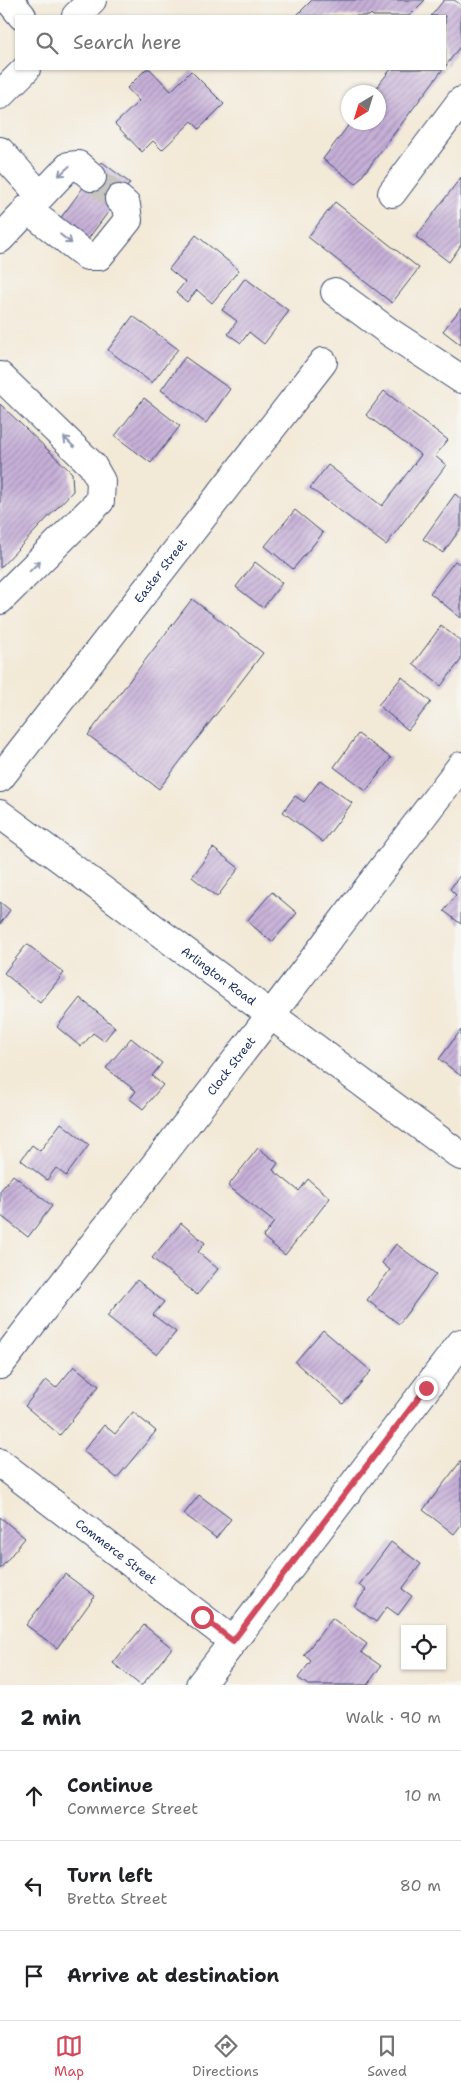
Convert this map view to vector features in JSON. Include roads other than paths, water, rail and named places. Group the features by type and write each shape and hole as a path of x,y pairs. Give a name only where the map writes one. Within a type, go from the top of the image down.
{"street":[{"path":"9,0 21,15"},
{"path":"77,15 92,0"},
{"path":"1,93 25,70"},
{"path":"392,193 461,101"},
{"path":"0,151 34,202 87,256 100,256 128,220 126,204 119,199"},
{"path":"0,238 69,166 78,165 92,177"},
{"path":"335,292 388,331 461,379"},
{"name":"Easter Street","path":"0,778 322,362"},
{"path":"0,376 92,465 101,481 100,502 0,600"},
{"name":"Clock Street","path":"0,1365 461,766"},
{"name":"Arlington Road","path":"0,814 461,1156"},
{"path":"200,1685 461,1343"},
{"name":"Commerce Street","path":"0,1463 233,1641"}],"tunnel":[{"path":"92,177 119,199"}]}
